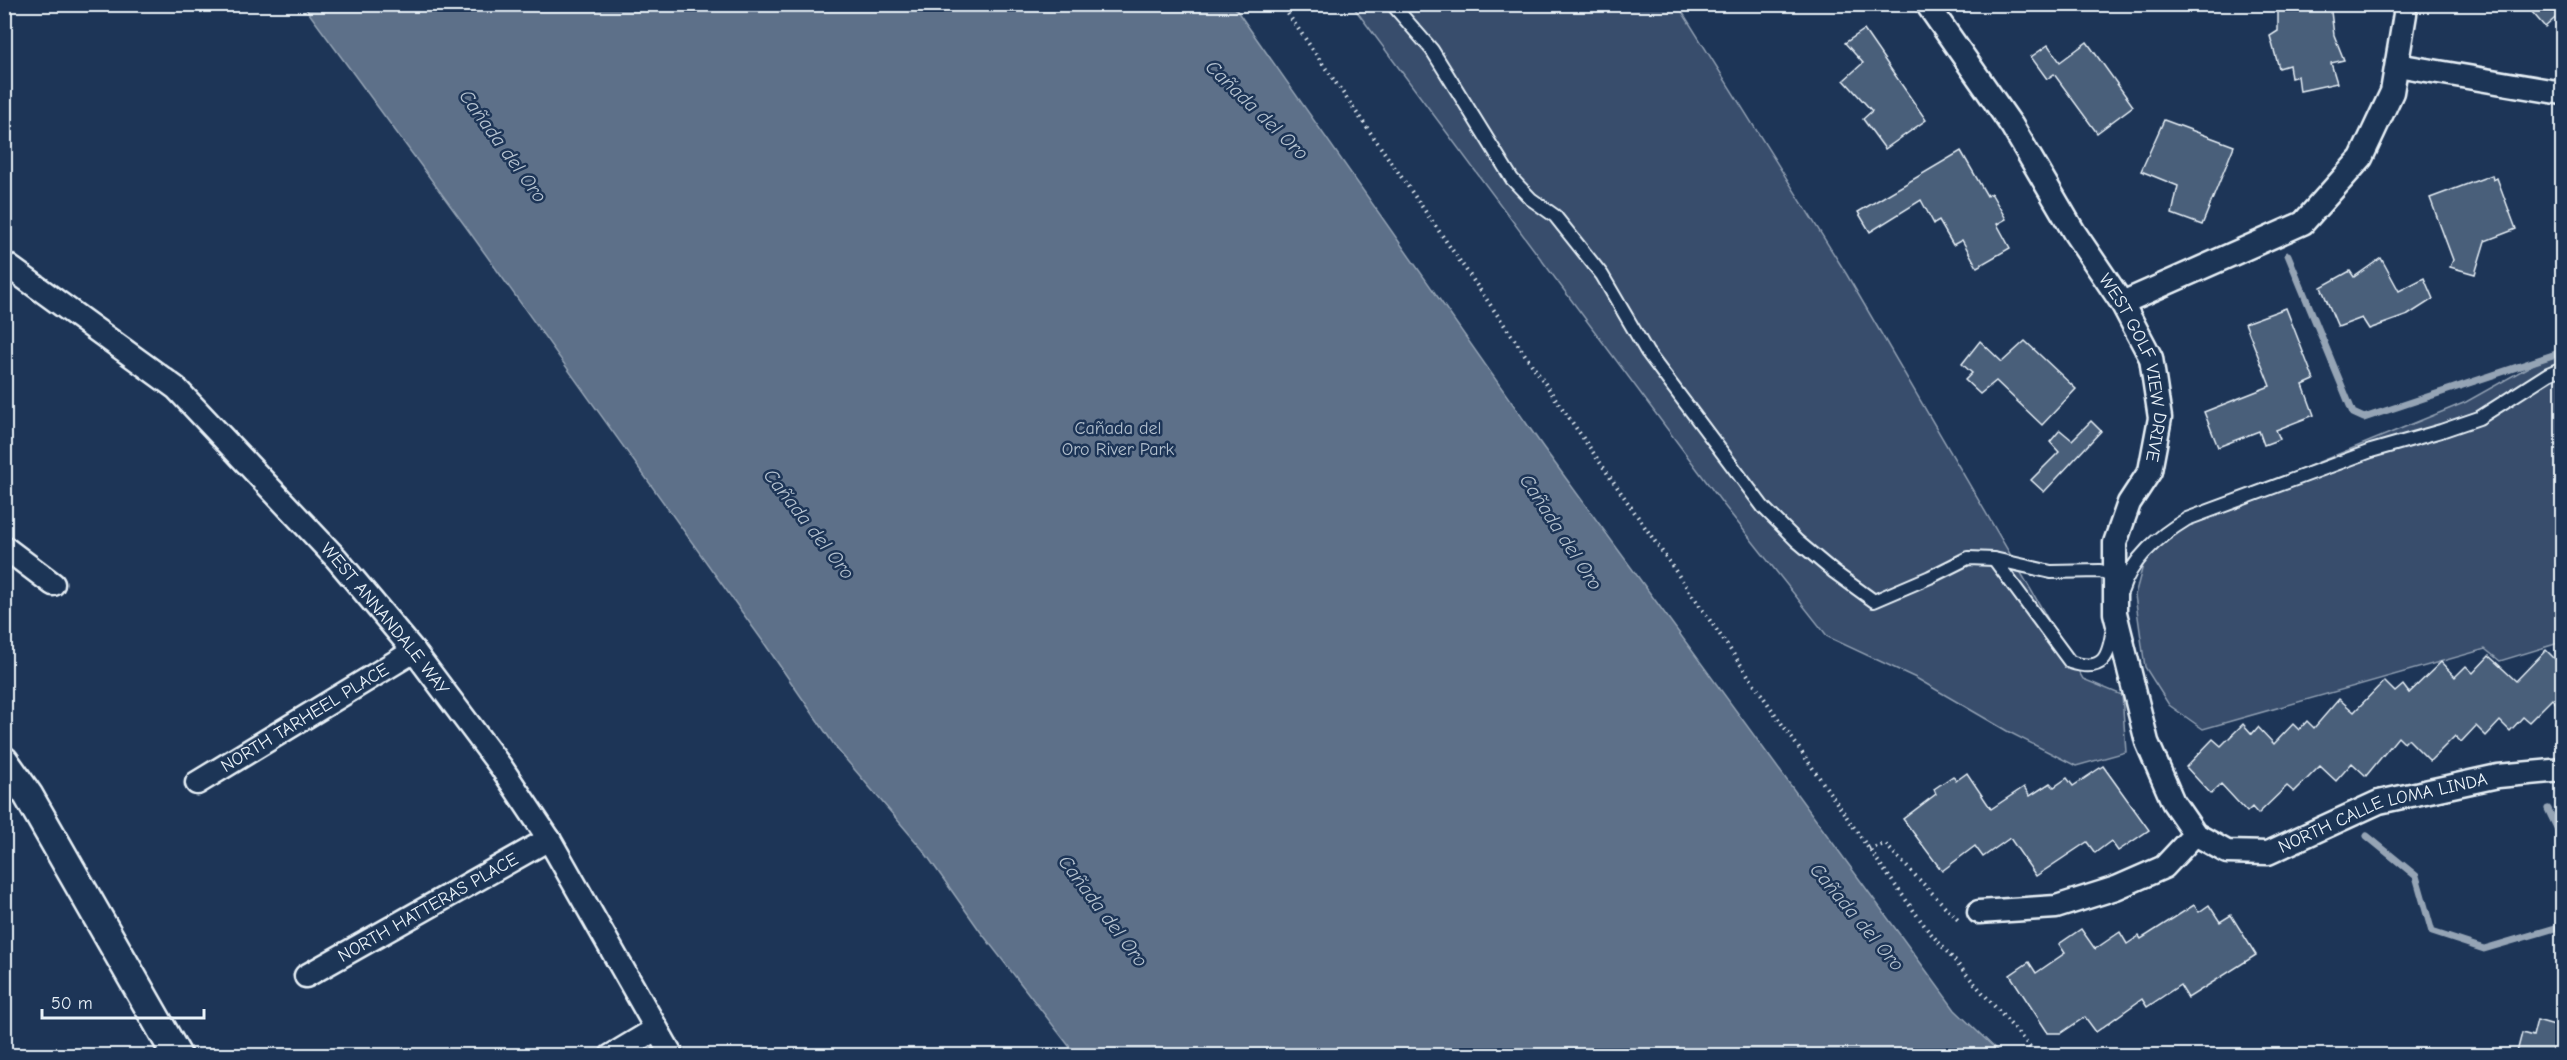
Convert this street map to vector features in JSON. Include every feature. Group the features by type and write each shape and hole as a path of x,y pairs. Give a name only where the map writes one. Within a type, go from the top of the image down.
{"street":[{"name":"WEST GOLF VIEW DRIVE","path":"1927,4 2012,126 2074,232 2122,303 2151,358 2160,418 2150,471 2128,503 2115,543 2121,575 2115,613 2147,742 2173,802 2195,834"},
{"path":"2122,303 2303,223 2361,158 2392,92 2405,14 2404,4"},
{"path":"2397,64 2562,93"},
{"name":"WEST ANNANDALE WAY","path":"4,263 176,388 336,558 414,651 501,767 549,839 672,1056"},
{"path":"4,547 52,584"},
{"name":"NORTH TARHEEL PLACE","path":"197,783 414,651"},
{"path":"4,761 28,795 177,1056"},
{"name":"NORTH CALLE LOMA LINDA","path":"2195,834 2227,852 2268,853 2379,802 2498,776 2562,770"},
{"path":"1979,912 2056,907 2116,888 2164,867 2195,834"},
{"name":"NORTH HATTERAS PLACE","path":"306,976 549,839"},
{"path":"611,1056 656,1029"}],"lane":[{"path":"1392,4 1432,50 1512,179 1531,199 1555,216 1595,267 1615,295 1647,352 1763,507 1797,541 1874,601 1968,558 1994,559 2051,572 2100,571 2121,575 2163,534 2187,519 2371,451 2479,418 2548,374 2562,368"},
{"path":"1994,559 2070,662 2084,666 2097,664 2104,660 2109,652 2115,613"}],"path":[{"path":"1281,4 1869,849 1928,929 2038,1056"},
{"path":"1869,849 1885,844 1960,923 1979,912"}],"shaded area":[{"path":"1352,5 1678,5 1847,275 2083,679 2122,695 2126,752 2076,766 2007,731 1916,678 1828,637 1723,504"},
{"path":"2562,348 2562,642 2500,661 2485,649 2203,729 2169,705 2145,667 2135,595 2148,547 2209,507 2466,402"}],"water":[{"name":"Cañada del Oro River Park","path":"303,5 1233,5 1543,447 1955,1010 2002,1055 1076,1055 980,931 923,850 837,749 762,640 466,227"}],"building":[{"path":"2278,4 2330,4 2334,35 2344,60 2331,63 2337,83 2300,91 2298,76 2291,78 2289,65 2279,68 2270,36 2278,31"},
{"path":"2525,4 2562,4 2562,12 2545,27"},
{"path":"1864,30 1926,120 1885,149 1863,119 1872,111 1844,80 1863,63 1845,43"},
{"path":"2087,42 2133,106 2097,133 2054,74 2047,79 2031,57 2048,45 2060,62"},
{"path":"2164,120 2234,146 2202,225 2172,214 2178,186 2141,171"},
{"path":"1961,151 1987,196 1991,193 2006,219 1997,224 2010,248 1977,267 1962,240 1953,245 1939,221 1934,224 1921,200 1870,232 1858,212"},
{"path":"2492,175 2493,180 2497,178 2516,229 2485,241 2475,274 2450,267 2453,260 2430,198"},
{"path":"2381,258 2399,291 2424,278 2433,299 2408,315 2369,329 2362,318 2338,327 2321,287 2350,271 2354,277"},
{"path":"2286,308 2314,380 2303,385 2314,415 2276,430 2280,439 2264,445 2259,431 2218,447 2204,412 2270,386 2245,323"},
{"path":"1980,341 2002,362 2025,341 2076,389 2042,425 1996,381 1980,394 1965,380 1972,373 1962,364"},
{"path":"2091,421 2101,431 2044,492 2031,480 2059,452 2050,442 2060,430 2072,440"},
{"path":"2546,650 2562,666 2562,710 2552,699 2529,722 2523,717 2510,731 2500,721 2486,736 2476,726 2461,742 2455,736 2430,761 2408,739 2404,743 2398,737 2366,776 2352,763 2336,781 2320,766 2294,792 2287,786 2258,814 2252,807 2247,812 2221,784 2211,794 2186,767 2213,739 2221,746 2243,724 2252,734 2258,727 2274,744 2293,724 2299,730 2307,721 2314,728 2339,699 2354,712 2384,681 2395,692 2403,685 2409,693 2441,662 2455,677 2466,666 2473,673 2489,656 2516,681"},
{"path":"2103,766 2149,830 2118,851 2111,841 2095,853 2087,842 2036,876 2010,838 1983,857 1975,846 1942,871 1903,819 1936,794 1934,789 1953,776 1956,781 1967,773 1991,809 2024,787 2030,796 2050,783 2054,787 2067,778 2073,786"},
{"path":"2194,905 2199,912 2209,905 2220,922 2231,915 2256,955 2188,998 2180,985 2147,1007 2142,999 2096,1032 2085,1017 2061,1033 2048,1033 2010,975 2029,962 2036,973 2065,953 2059,944 2081,929 2095,949 2120,932 2127,944 2139,936 2141,939"},
{"path":"2537,1020 2558,1026 2555,1037 2562,1039 2562,1056 2516,1056 2522,1033 2533,1036"}],"waterway":[{"path":"2288,255 2353,413 2364,418 2562,352"},
{"path":"2548,809 2562,838"},
{"path":"2367,836 2416,876 2432,932 2484,949 2562,926"}],"water label":[{"name":"Cañada del Oro","path":"1257,110"},
{"name":"Cañada del Oro","path":"503,146"},
{"name":"Cañada del Oro","path":"809,524"},
{"name":"Cañada del Oro","path":"1561,532"},
{"name":"Cañada del Oro","path":"1103,911"},
{"name":"Cañada del Oro","path":"1857,917"}]}
